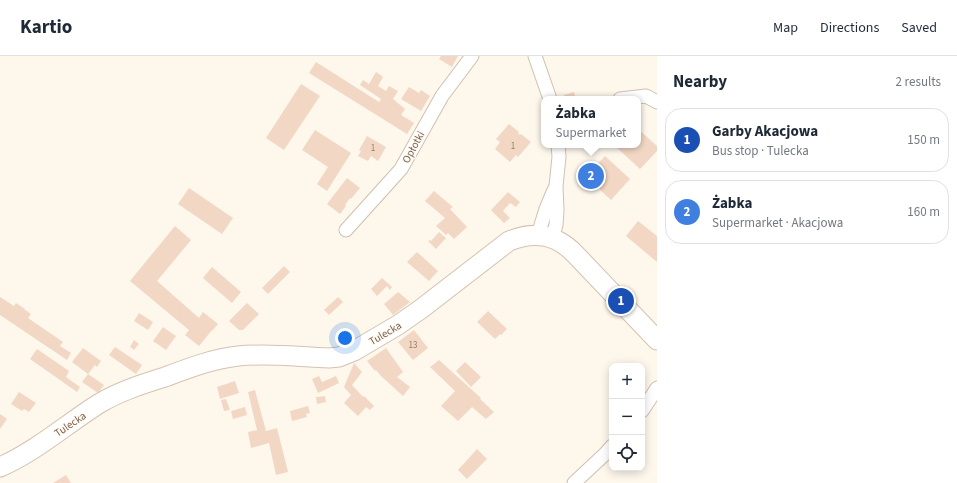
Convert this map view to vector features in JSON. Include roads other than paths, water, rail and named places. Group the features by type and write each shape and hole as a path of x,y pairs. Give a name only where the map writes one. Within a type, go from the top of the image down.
{"street":[{"name":"Opłotki","path":"346,230 401,169 442,96 472,56"},
{"path":"535,56 549,96"},
{"path":"641,97 646,96 657,102"},
{"path":"558,148 556,226 545,237 564,244 570,248 657,340"},
{"name":"Tulecka","path":"0,467 31,450 102,402 132,388 201,364 218,359 254,355 329,358 339,357 398,325 509,241 529,235 545,237"},
{"path":"645,406 657,388"},
{"path":"574,483 609,450"}],"place":[{"name":"Żabka","path":"591,176"},
{"name":"Garby Akacjowa","path":"621,301"}]}
